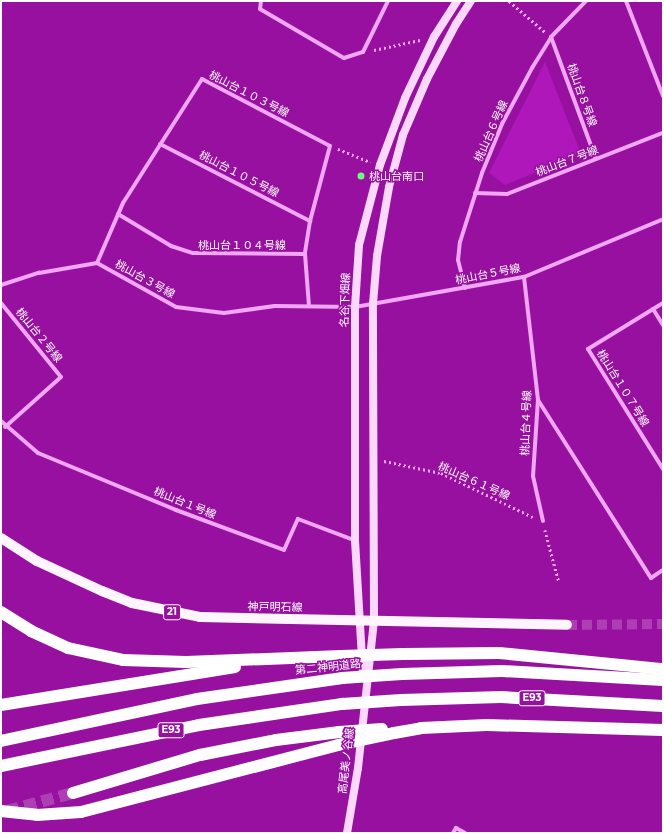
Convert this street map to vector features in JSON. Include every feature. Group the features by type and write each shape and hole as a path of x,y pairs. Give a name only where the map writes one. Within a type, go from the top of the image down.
{"highway":[{"path":"1,612 52,642 104,657 152,662 284,660 403,654 499,653 663,669"},
{"path":"1,705 284,660"},
{"name":"第二神明道路","path":"1,740 197,699 342,678 402,674 510,672 663,680"},
{"name":"E93","path":"1,766 199,725 342,704 401,700 501,697 663,706"},
{"path":"73,793 200,755 276,740 339,732 394,731 421,728 487,725 663,730"},
{"path":"1,811 37,815 82,812 394,731"}],"main road":[{"name":"神戸明石線","path":"1,538 37,561 69,577 132,603 166,611 235,618 567,625"}],"street":[{"path":"261,1 260,9 344,58 363,52 388,1"},
{"name":"名谷下畑線","path":"359,620 355,540 355,306 359,245 380,166 405,98 434,38 457,1"},
{"path":"374,620 373,304 377,256 388,195 403,135 427,79 456,24 471,1"},
{"name":"桃山台６号線","path":"465,288 458,260 460,242 475,193 502,124 532,68 552,37 586,1"},
{"path":"626,1 663,96"},
{"name":"桃山台８号線","path":"552,37 596,159"},
{"name":"桃山台１０３号線","path":"97,263 118,214 160,144 202,79 330,146"},
{"name":"桃山台７号線","path":"475,193 507,194 663,133"},
{"name":"桃山台１０５号線","path":"160,144 310,220"},
{"path":"309,306 305,254 310,220 330,146"},
{"name":"桃山台１０４号線","path":"118,214 171,246 193,253 305,254"},
{"name":"桃山台５号線","path":"355,306 524,277 663,219"},
{"path":"1,285 39,273 97,263"},
{"name":"桃山台３号線","path":"97,263 176,307 224,313 276,306 355,306"},
{"name":"桃山台４号線","path":"524,277 538,400 533,476 543,521"},
{"name":"桃山台２号線","path":"1,303 61,377 5,427"},
{"name":"桃山台１０７号線","path":"663,303 588,349 663,469"},
{"path":"653,310 663,325"},
{"path":"538,400 650,578 663,570"},
{"name":"桃山台１号線","path":"1,421 5,427 38,453 176,510 284,550 298,519 355,540"},
{"name":"高尾美ノ谷線","path":"359,620 365,691"},
{"name":"高尾美ノ谷線","path":"347,833 358,768 365,691 374,620"},
{"path":"453,833 456,828 464,833"}],"path":[{"path":"509,1 552,37"},
{"path":"363,52 434,38"},
{"path":"330,146 380,166"},
{"name":"桃山台６１号線","path":"373,459 441,473 543,521"},
{"path":"543,521 559,582"}],"shaded area":[{"path":"545,62 581,154 505,185 489,173"}],"tunnel":[{"path":"567,625 663,624"},
{"path":"7,811 73,793"}],"place":[{"name":"桃山台南口","path":"361,176"}]}
